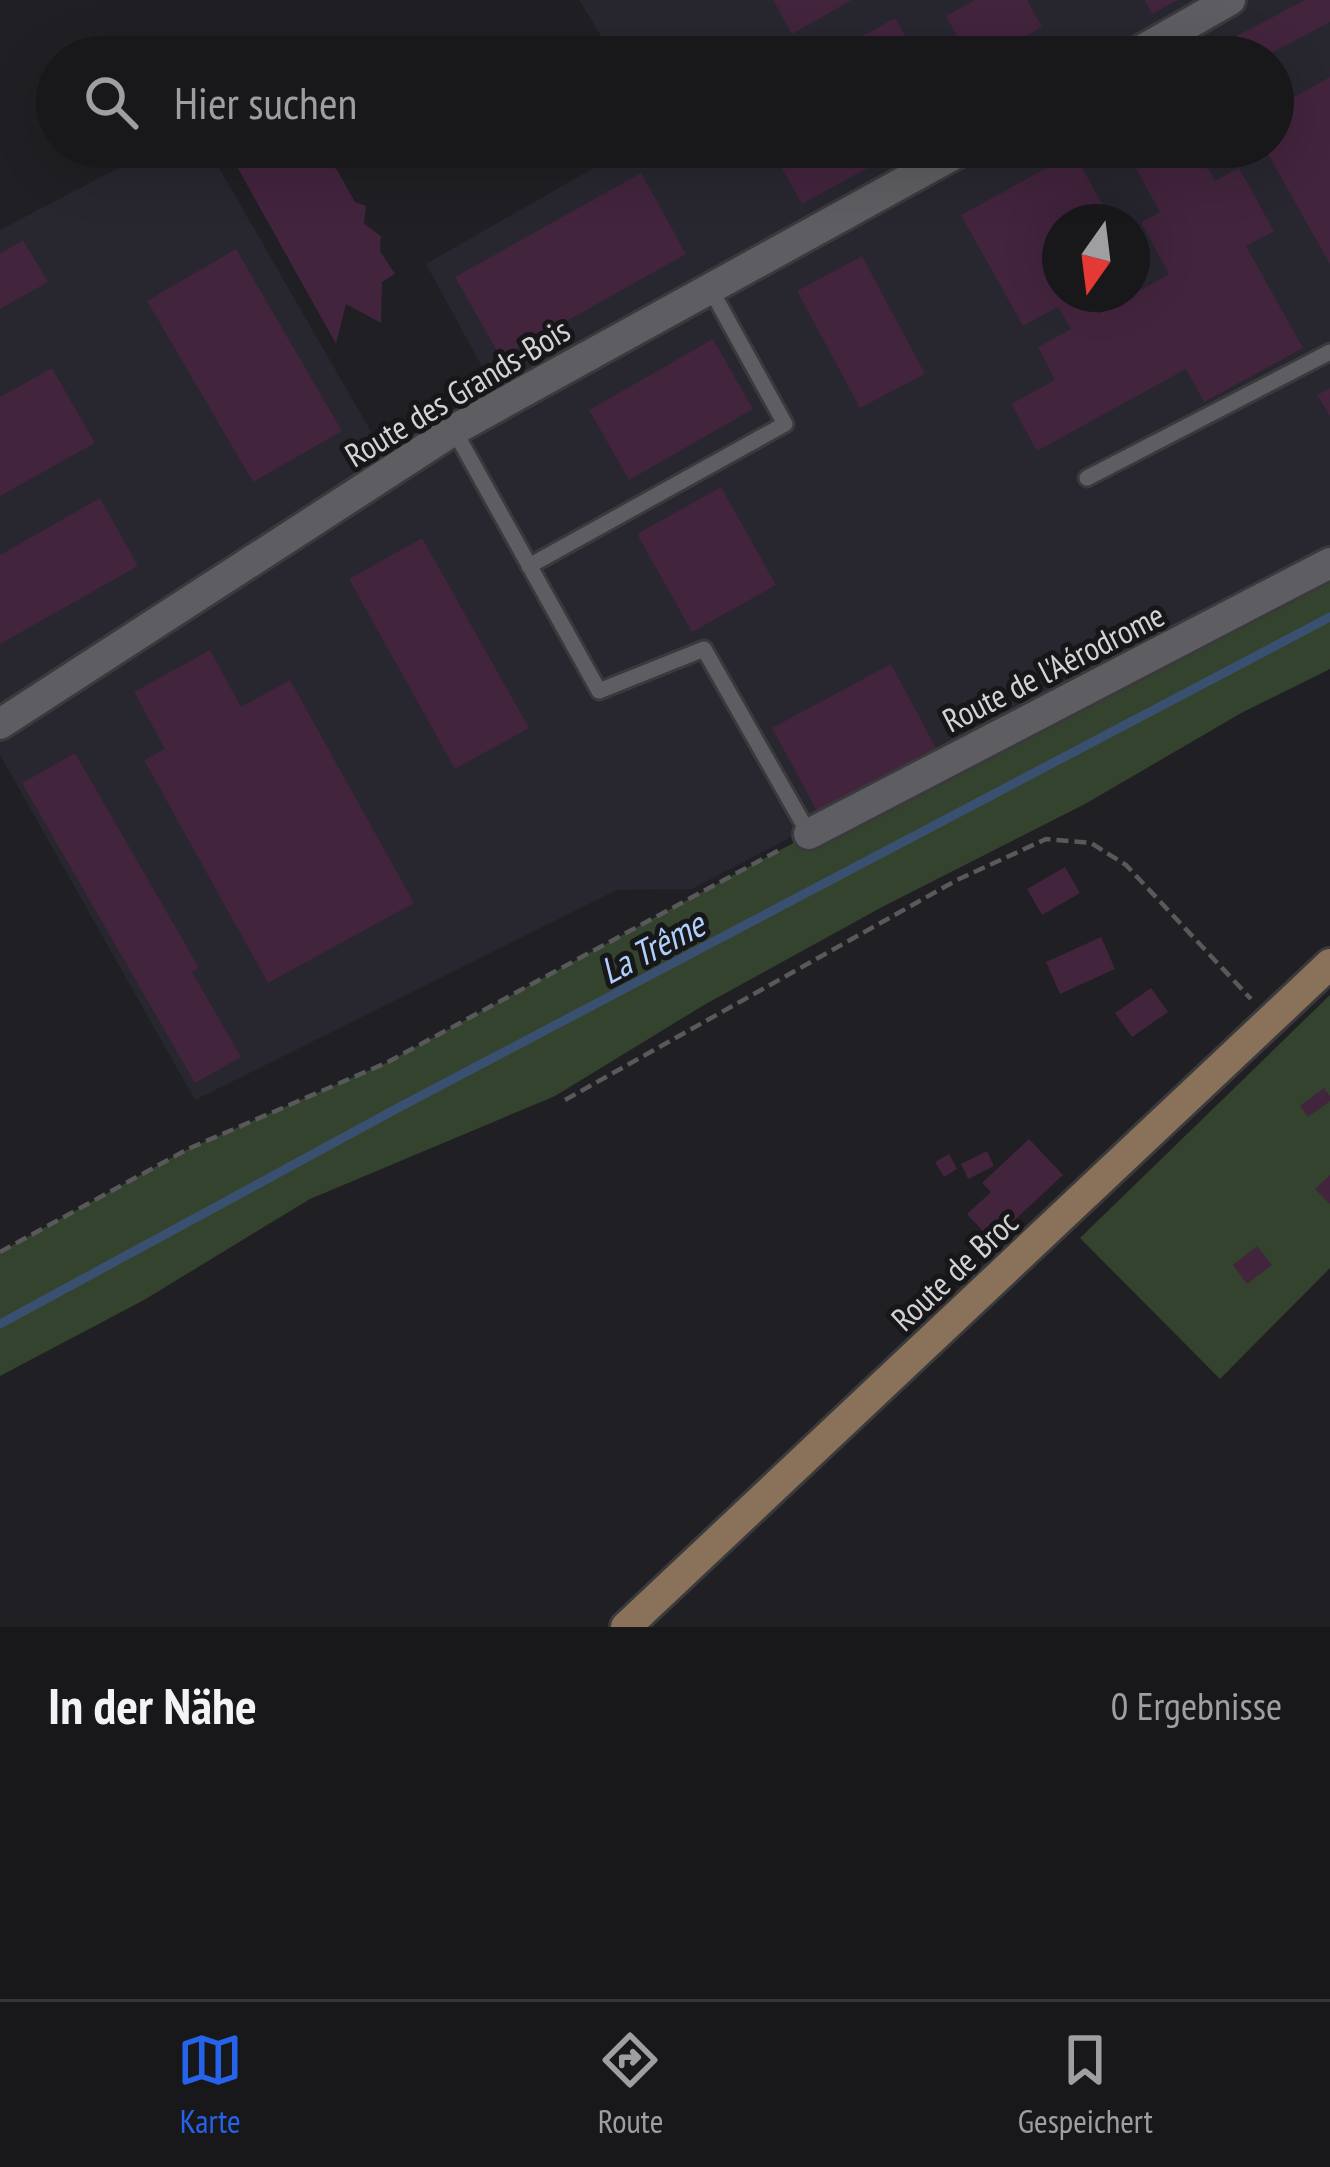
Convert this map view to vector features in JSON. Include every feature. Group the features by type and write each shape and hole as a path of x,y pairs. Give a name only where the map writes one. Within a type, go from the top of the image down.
{"main road":[{"name":"Route de Broc","path":"626,1627 1330,964"}],"street":[{"path":"1167,36 1230,0"},
{"name":"Route des Grands-Bois","path":"0,724 454,430 929,168"},
{"name":"Route de l'Aérodrome","path":"809,833 1330,563"}],"lane":[{"path":"530,566 785,424 710,288"},
{"path":"1088,478 1330,352"},
{"path":"454,430 598,691 704,649 809,833"}],"path":[{"path":"0,1252 188,1149 386,1063 809,833"},
{"path":"565,1100 957,880 1046,838 1091,843 1126,865 1271,1021"}],"shaded area":[{"path":"579,0 1330,0 1330,554 692,889 617,890 195,1100 0,755 0,230 118,168 219,168 384,454 493,387 426,264 593,168 1294,168 1294,36 601,36"}],"green space":[{"path":"1330,563 1330,669 704,1005 555,1096 310,1199 144,1300 0,1376 0,1252 188,1149 386,1063 761,860"},
{"path":"1330,995 1330,1268 1220,1379 1080,1238"}],"building":[{"path":"773,0 852,0 792,34"},
{"path":"975,0 1027,0 1042,27 1026,36 957,36 946,16"},
{"path":"1145,0 1178,0 1152,14"},
{"path":"1305,0 1330,0 1330,22 1294,41 1294,36 1236,36"},
{"path":"895,18 905,36 863,36"},
{"path":"1330,77 1330,264 1276,168 1294,168 1294,97"},
{"path":"238,168 336,168 355,202 366,206 364,224 381,236 380,251 395,274 382,282 381,323 346,304 336,344"},
{"path":"782,168 868,168 802,204"},
{"path":"1047,168 1082,168 1102,204 1042,204 1042,312 1049,312 1023,326 961,215"},
{"path":"1136,168 1208,168 1215,181 1239,168 1274,231 1246,246 1303,348 1204,402 1186,369 1037,451 1011,404 1055,380 1038,347 1071,329 1061,312 1150,312 1150,285 1169,274 1150,239 1150,217 1160,212"},
{"path":"641,173 686,254 501,358 455,277"},
{"path":"23,240 48,282 0,309 0,254"},
{"path":"236,249 342,431 253,482 147,301"},
{"path":"862,256 925,374 860,408 797,291"},
{"path":"713,339 753,409 629,480 589,410"},
{"path":"52,368 95,443 0,496 0,397"},
{"path":"1330,388 1330,416 1317,395"},
{"path":"721,487 776,585 692,632 637,534"},
{"path":"100,498 138,566 0,644 0,555"},
{"path":"422,538 529,728 455,769 349,579"},
{"path":"210,650 241,707 290,680 414,903 268,983 144,760 165,749 134,692"},
{"path":"891,664 936,748 817,811 772,728"},
{"path":"75,753 199,968 192,972 241,1057 195,1083 22,783"},
{"path":"1065,867 1080,893 1042,915 1027,889"},
{"path":"1101,937 1115,969 1060,994 1046,962"},
{"path":"1151,988 1168,1012 1132,1037 1115,1013"},
{"path":"1324,1088 1330,1101 1308,1117 1300,1106"},
{"path":"1029,1139 1063,1175 992,1241 967,1214 991,1192 982,1183"},
{"path":"987,1151 994,1166 968,1179 961,1164"},
{"path":"949,1154 957,1169 944,1177 935,1162"},
{"path":"1330,1175 1330,1204 1315,1189"},
{"path":"1257,1246 1272,1265 1247,1284 1233,1265"}],"waterway":[{"name":"La Trême","path":"0,1324 396,1109 1330,617"}]}
